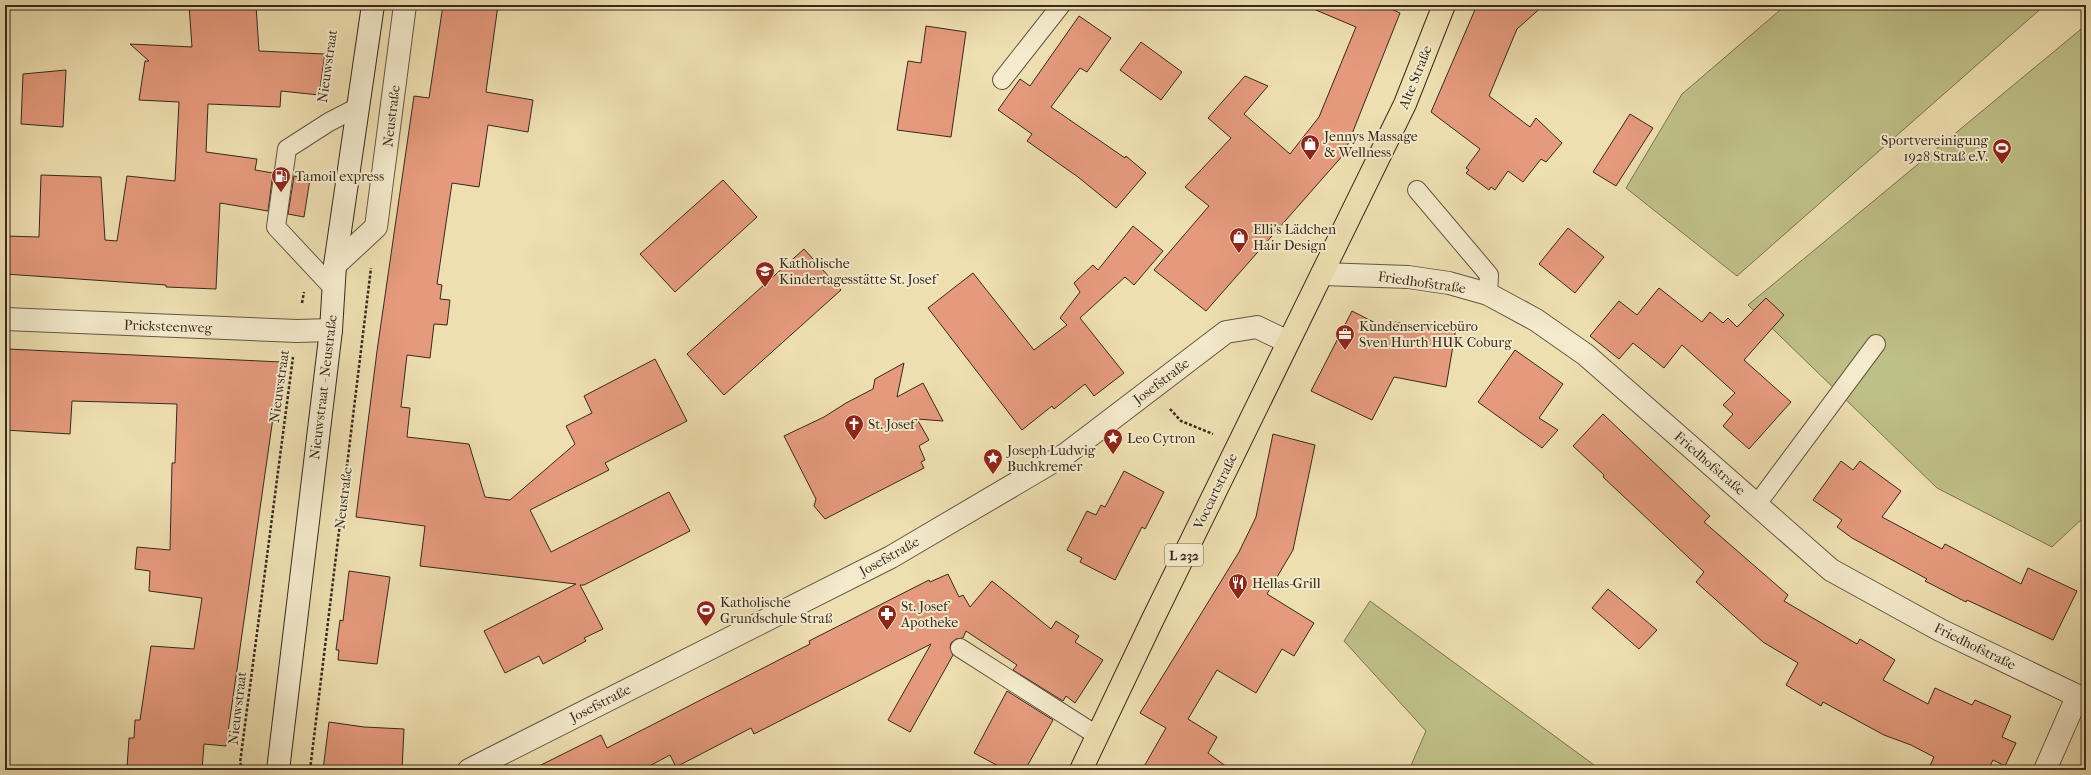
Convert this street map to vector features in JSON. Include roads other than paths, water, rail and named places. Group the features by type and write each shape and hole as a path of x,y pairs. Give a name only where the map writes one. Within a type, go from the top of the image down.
{"main road":[{"name":"Alte Straße","path":"1288,342 1406,104 1444,5"},
{"name":"Voccartstraße","path":"1081,770 1288,342"}],"street":[{"name":"Nieuwstraat - Neustraße","path":"278,770 331,330 335,265 360,106 373,5"},
{"name":"Neustraße","path":"335,265 376,227 405,5"},
{"name":"Friedhofstraße","path":"1322,274 1408,277 1449,283 1488,294 1536,320 1586,355 1831,570 1940,630 2082,698"},
{"name":"Pricksteenweg","path":"5,319 297,331 331,330"},
{"name":"Josefstraße","path":"469,770 891,557 1066,454 1226,332 1257,327 1288,342"},
{"path":"2045,770 2082,698"}],"lane":[{"path":"1002,80 1061,5"},
{"path":"334,290 309,261 276,227 287,149 329,122 360,106"},
{"path":"1417,190 1489,275 1488,294"},
{"path":"1757,504 1876,344"},
{"path":"960,648 1098,736"}],"place":[{"name":"Jennys Massage & Wellness","path":"1310,161"},
{"name":"Sportvereinigung 1928 Straß e.V.","path":"2002,165"},
{"name":"Tamoil express","path":"281,193"},
{"name":"Elli's Lädchen Hair Design","path":"1239,254"},
{"name":"Katholische Kindertagesstätte St. Josef","path":"765,288"},
{"name":"Kundenservicebüro Sven Hurth HUK Coburg","path":"1345,351"},
{"name":"St. Josef","path":"854,441"},
{"name":"Leo Cytron","path":"1113,455"},
{"name":"Joseph Ludwig Buchkremer","path":"993,475"},
{"name":"Hellas-Grill","path":"1238,600"},
{"name":"Katholische Grundschule Straß","path":"706,627"},
{"name":"St. Josef Apotheke","path":"887,631"}]}
